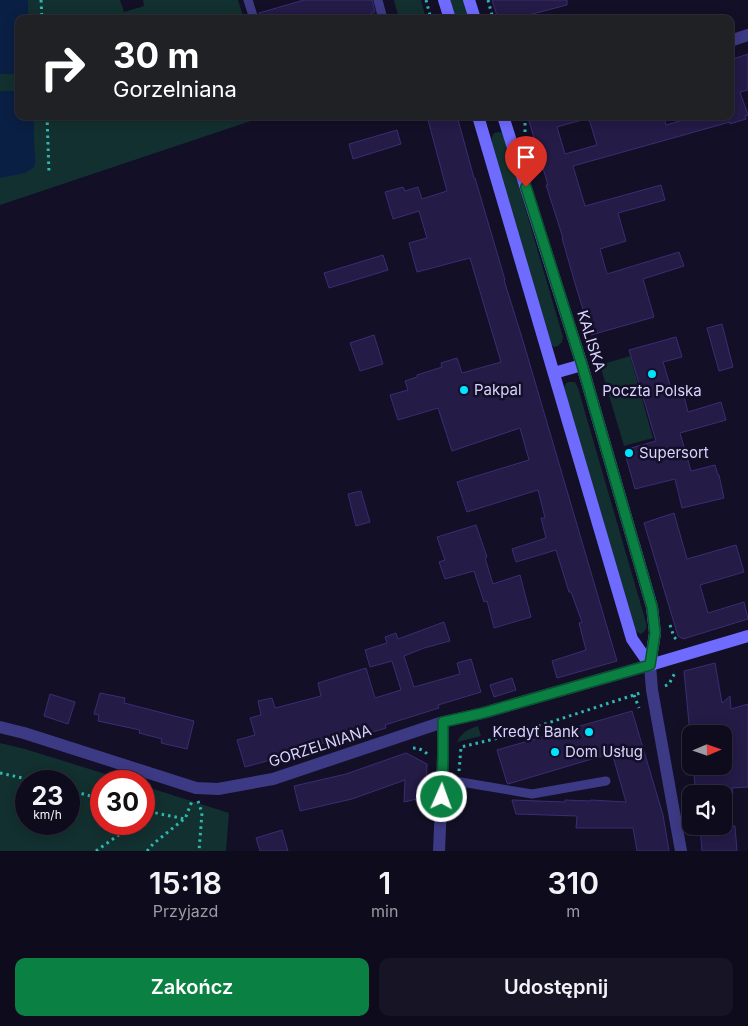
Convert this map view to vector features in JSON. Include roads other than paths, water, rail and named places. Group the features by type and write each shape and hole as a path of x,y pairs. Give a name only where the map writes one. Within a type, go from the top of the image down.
{"street":[{"path":"444,0 449,15"},
{"path":"469,0 474,15"},
{"path":"734,40 748,35"},
{"path":"479,120 632,640 650,665 748,636"},
{"name":"KALISKA","path":"504,120 582,365 652,607 655,633 650,665 652,690 681,851"},
{"path":"554,373 582,365"},
{"name":"GORZELNIANA","path":"0,727 24,732 196,788 218,790 273,779 443,722 483,713 650,665"},
{"path":"439,851 443,779 443,722"}],"lane":[{"path":"248,0 253,15"},
{"path":"378,0 382,15"},
{"path":"443,779 532,794 606,781"}],"water":[{"path":"0,0 28,0 28,15 15,15 15,74 0,74"},
{"path":"0,91 15,91 15,120 33,120 35,164 34,167 25,173 0,178"}],"place":[{"name":"Poczta Polska","path":"652,374"},
{"name":"Pakpal","path":"464,390"},
{"name":"Supersort","path":"629,453"},
{"name":"Kredyt Bank","path":"589,732"},
{"name":"Dom Usług","path":"555,752"}]}
